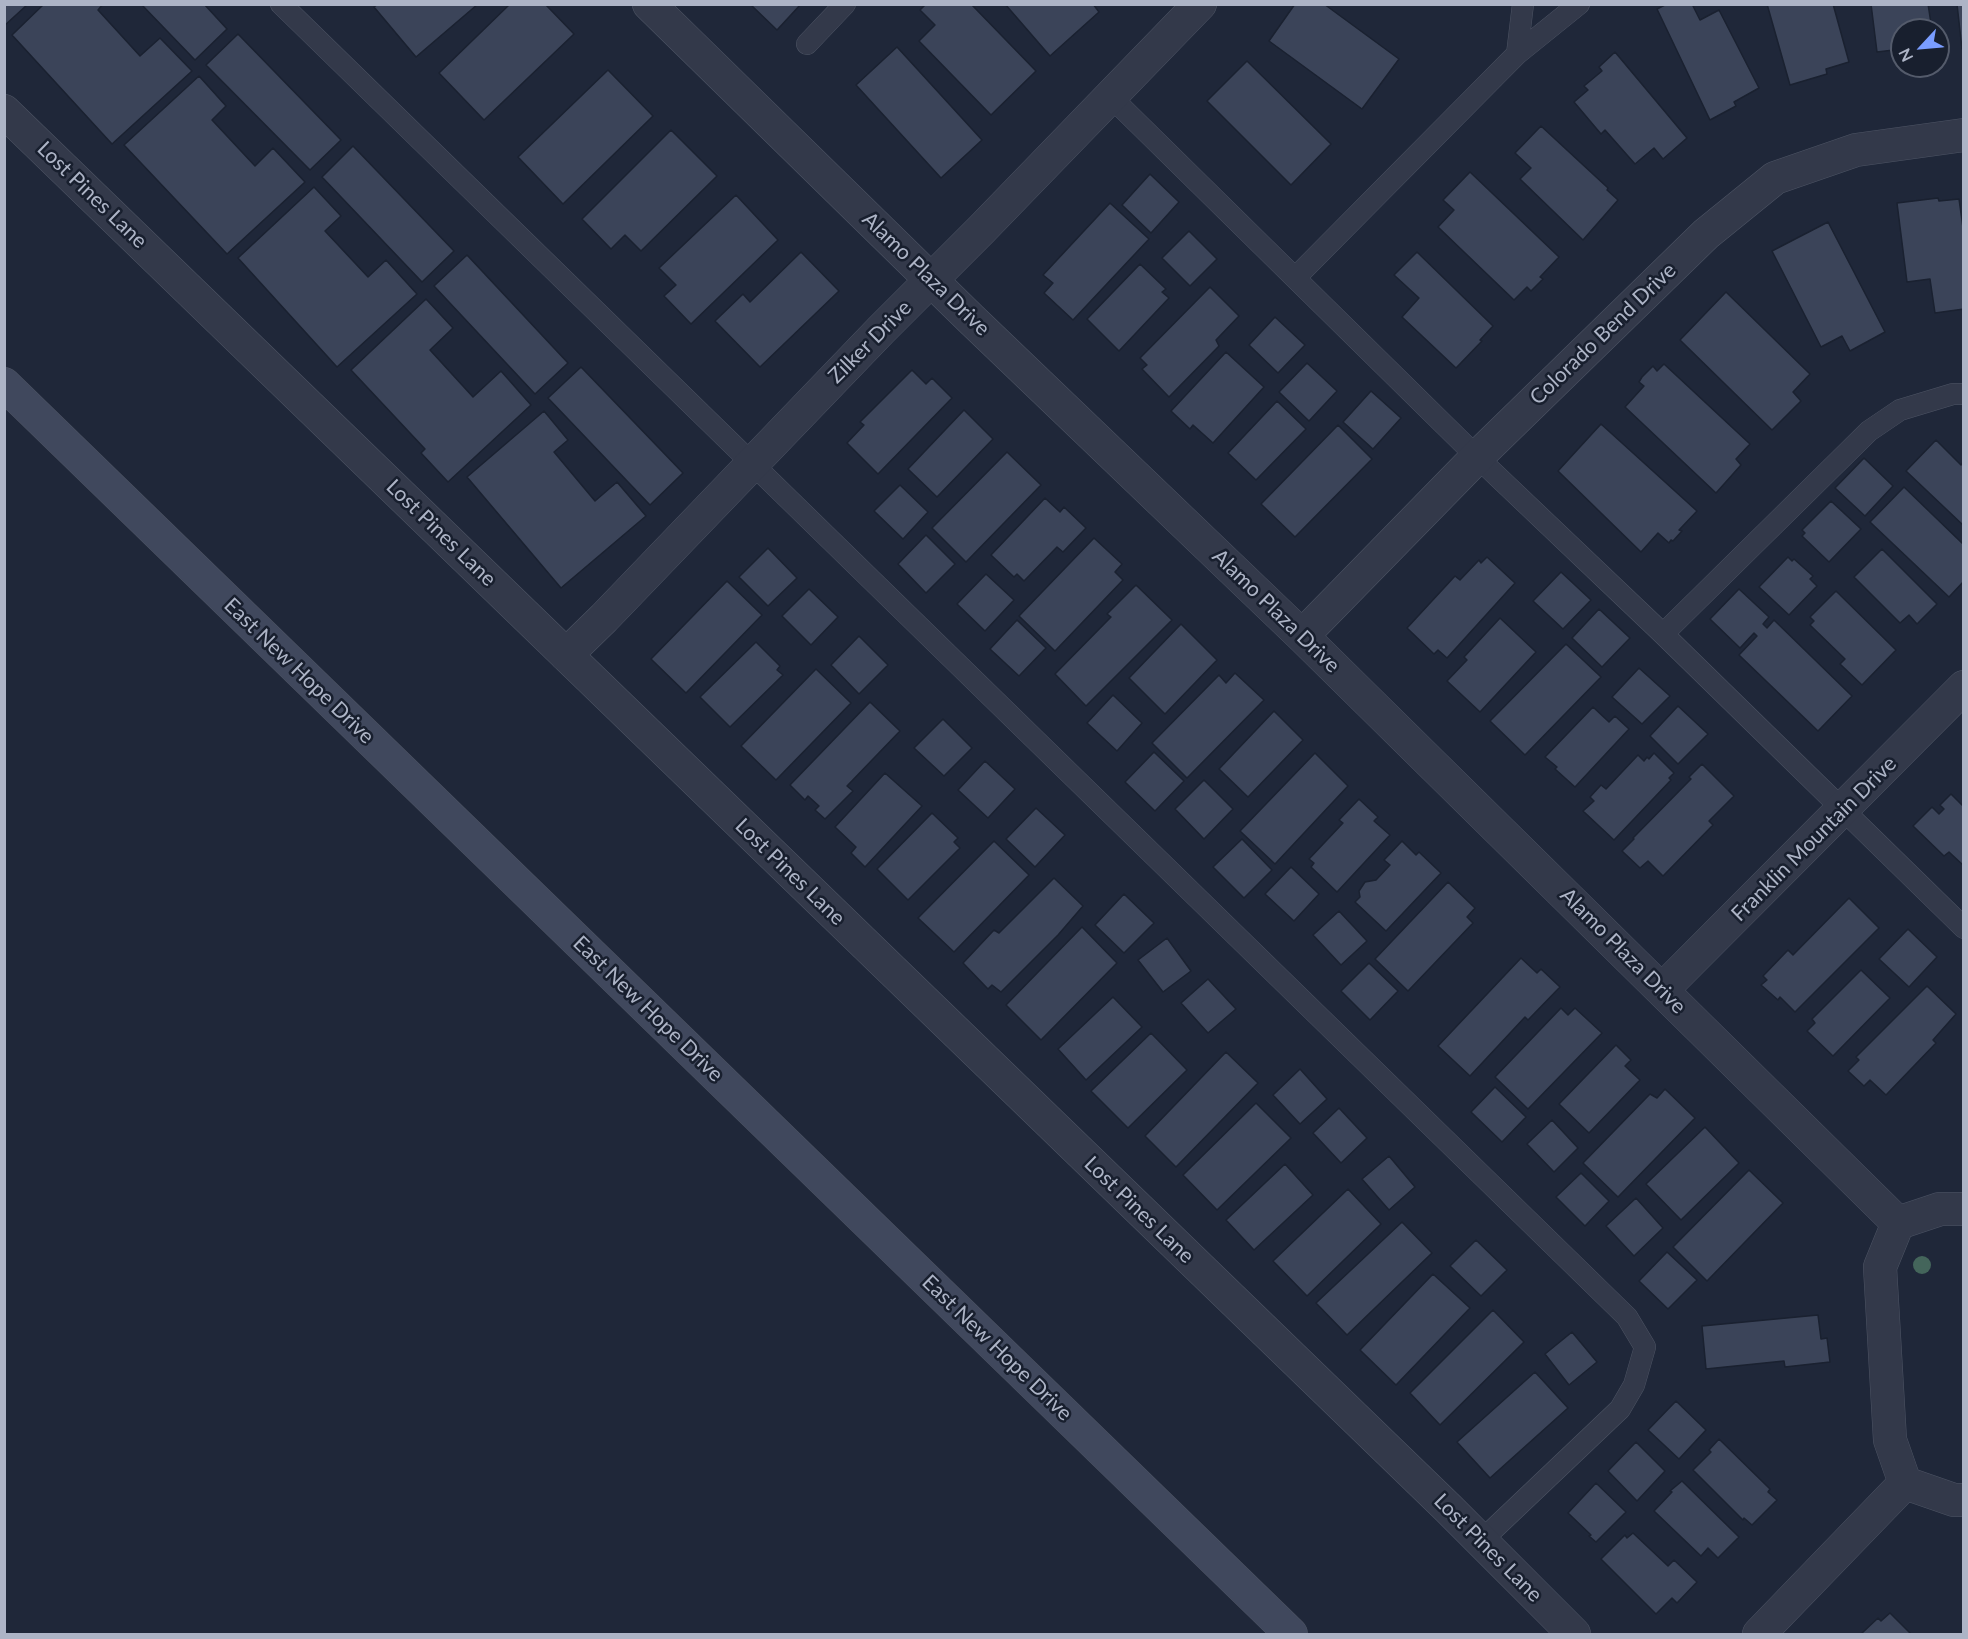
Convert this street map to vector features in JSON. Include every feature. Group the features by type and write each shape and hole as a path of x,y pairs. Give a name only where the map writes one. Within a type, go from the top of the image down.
{"main road":[{"name":"East New Hope Drive","path":"4,384 1292,1635"}],"street":[{"name":"Alamo Plaza Drive","path":"649,4 1302,636 1898,1223"},
{"name":"Zilker Drive","path":"567,655 1200,4"},
{"name":"Lost Pines Lane","path":"4,111 1481,1541 1574,1635"},
{"name":"Colorado Bend Drive","path":"1302,636 1478,457 1706,234 1775,178 1856,150 1964,135"},
{"name":"Franklin Mountain Drive","path":"1662,990 1964,687"},
{"path":"1905,1483 1890,1440 1880,1267 1898,1223 1940,1209 1964,1209"},
{"path":"1905,1483 1954,1500 1964,1500"},
{"path":"1759,1635 1905,1483"}],"lane":[{"path":"281,4 1627,1317 1645,1347 1634,1385 1620,1409 1481,1541"},
{"path":"807,44 844,4"},
{"path":"1517,54 1523,4"},
{"path":"1295,278 1517,54 1579,4"},
{"path":"1110,96 1964,928"},
{"path":"1663,634 1869,431 1900,410 1953,394 1964,394"}],"building":[{"path":"4,4 28,4 4,26"},
{"path":"44,4 103,4 98,10 140,56 160,38 192,71 112,144 12,35"},
{"path":"141,4 204,4 227,29 195,60"},
{"path":"378,4 478,4 416,57 374,7"},
{"path":"510,4 545,4 574,34 484,120 439,73"},
{"path":"750,4 801,4 777,30"},
{"path":"926,4 971,4 1036,71 991,115 919,41 935,25 920,10"},
{"path":"1005,4 1093,4 1099,12 1050,56"},
{"path":"1295,4 1324,4 1399,59 1362,109 1269,41"},
{"path":"1667,4 1692,4 1700,20 1719,10 1759,88 1734,102 1736,106 1710,120 1657,9"},
{"path":"1767,4 1833,4 1849,62 1826,69 1827,74 1790,85"},
{"path":"1871,4 1928,4 1930,18 1890,18 1890,50 1877,52"},
{"path":"1957,4 1964,4 1964,49 1962,49"},
{"path":"238,34 341,140 310,170 206,65"},
{"path":"897,47 982,140 941,178 856,85"},
{"path":"1615,52 1687,138 1663,159 1654,148 1635,164 1605,130 1601,134 1574,102 1588,90 1584,86 1602,71 1599,67"},
{"path":"1247,61 1331,144 1291,185 1207,101"},
{"path":"608,70 653,116 563,204 518,157"},
{"path":"199,76 226,106 212,120 255,166 273,148 305,182 227,254 124,145"},
{"path":"1541,126 1618,200 1583,240 1520,179 1531,168 1515,153"},
{"path":"671,130 717,176 641,251 625,235 611,249 582,219"},
{"path":"353,146 454,251 422,282 322,177"},
{"path":"1470,172 1559,257 1540,277 1543,279 1531,291 1527,287 1514,300 1438,227 1454,210 1443,200"},
{"path":"1150,174 1179,202 1151,233 1122,205"},
{"path":"314,187 341,216 325,231 368,277 386,260 417,294 337,367 238,258"},
{"path":"736,195 778,240 691,324 664,296 676,285 659,268"},
{"path":"1938,198 1939,201 1959,199 1964,235 1964,309 1935,313 1930,279 1907,282 1897,203"},
{"path":"1110,203 1149,239 1073,320 1044,293 1053,283 1043,275"},
{"path":"1828,222 1885,332 1850,351 1842,336 1821,347 1772,251"},
{"path":"1189,231 1217,259 1190,286 1162,258"},
{"path":"801,252 839,291 760,367 715,321 743,294 750,302"},
{"path":"1417,252 1493,326 1456,368 1402,317 1419,298 1394,275"},
{"path":"467,255 568,363 535,394 434,286"},
{"path":"1140,264 1166,289 1162,292 1169,298 1119,351 1087,319"},
{"path":"1210,287 1239,316 1216,340 1219,346 1169,397 1142,369 1147,365 1140,358"},
{"path":"1726,292 1810,374 1793,392 1801,401 1772,430 1680,340"},
{"path":"426,299 453,328 430,350 473,397 501,371 531,405 448,482 421,453 425,449 351,370"},
{"path":"1275,317 1305,345 1278,373 1249,345"},
{"path":"1226,352 1264,387 1213,443 1193,425 1190,429 1171,411"},
{"path":"1307,363 1337,391 1309,421 1279,392"},
{"path":"1664,364 1750,444 1736,459 1741,465 1716,493 1625,407 1644,386 1639,382 1642,377 1653,366 1657,371"},
{"path":"581,367 683,473 650,505 548,398"},
{"path":"912,370 926,384 932,378 952,398 878,474 847,443 864,425 860,422"},
{"path":"1371,391 1401,418 1373,449 1343,422"},
{"path":"1277,401 1306,429 1256,480 1228,453"},
{"path":"964,410 993,439 937,497 908,469"},
{"path":"544,411 568,440 554,452 595,501 617,482 646,516 561,588 467,477"},
{"path":"1601,424 1697,511 1679,530 1682,531 1673,541 1669,543 1658,533 1641,552 1558,471"},
{"path":"1338,425 1372,459 1295,537 1261,504"},
{"path":"1936,440 1961,465 1964,461 1964,526 1906,471"},
{"path":"1007,452 1041,485 966,562 932,528"},
{"path":"1864,458 1893,486 1865,516 1835,488"},
{"path":"900,485 928,512 903,539 874,511"},
{"path":"1904,487 1964,545 1964,581 1949,597 1870,522"},
{"path":"1045,498 1060,512 1064,507 1086,528 1063,552 1057,547 1024,581 1017,574 1014,577 991,555"},
{"path":"1831,501 1861,529 1829,562 1802,536 1805,533 1802,530"},
{"path":"926,535 955,564 926,593 898,564"},
{"path":"1094,538 1122,564 1115,572 1123,580 1055,651 1019,616"},
{"path":"768,548 797,578 768,606 739,577"},
{"path":"1882,549 1937,604 1917,624 1909,615 1900,623 1854,577"},
{"path":"1487,557 1515,583 1447,658 1438,650 1434,654 1407,628 1455,576 1460,580 1479,560 1481,563"},
{"path":"1788,557 1792,561 1794,559 1813,576 1810,579 1817,586 1789,615 1759,587"},
{"path":"1561,572 1591,600 1563,629 1533,601"},
{"path":"986,574 1014,600 985,631 957,604"},
{"path":"727,581 762,615 686,693 651,659"},
{"path":"1136,585 1172,620 1086,706 1055,674 1111,617 1107,614"},
{"path":"809,589 838,617 811,645 782,616"},
{"path":"1739,589 1769,617 1763,624 1767,628 1774,620 1852,696 1818,731 1739,655 1757,636 1754,633 1740,648 1710,619"},
{"path":"1836,591 1896,650 1862,685 1840,664 1845,659 1810,625 1814,621 1810,617"},
{"path":"1599,609 1630,638 1602,667 1572,638"},
{"path":"1500,618 1536,652 1480,712 1447,681 1467,660 1464,657"},
{"path":"1017,620 1046,648 1019,676 990,649"},
{"path":"1181,624 1217,660 1165,714 1129,678"},
{"path":"859,636 888,665 859,694 831,665"},
{"path":"756,642 780,666 777,670 783,675 730,727 700,697"},
{"path":"1566,644 1601,677 1525,755 1490,721"},
{"path":"1639,668 1670,696 1642,724 1612,697"},
{"path":"816,669 851,703 776,780 741,746"},
{"path":"1235,673 1264,700 1187,778 1152,743 1219,675 1226,683"},
{"path":"1113,695 1142,723 1117,751 1087,723"},
{"path":"870,702 900,731 847,786 853,791 825,819 815,810 819,806 808,796 805,800 790,785"},
{"path":"1678,706 1708,734 1678,764 1650,736"},
{"path":"1593,707 1609,722 1615,716 1629,729 1575,787 1545,757"},
{"path":"1274,711 1303,740 1248,797 1219,769"},
{"path":"943,719 972,748 944,776 914,748"},
{"path":"1154,752 1184,781 1155,811 1125,782"},
{"path":"1315,753 1348,786 1275,864 1240,831"},
{"path":"1654,753 1674,773 1669,778 1671,780 1614,840 1583,811 1594,801 1590,797 1601,785 1606,789 1638,755 1644,761"},
{"path":"985,761 1015,789 988,818 958,790"},
{"path":"1702,764 1734,796 1709,821 1713,825 1663,876 1648,861 1640,868 1622,851 1691,779 1689,777"},
{"path":"885,773 922,806 865,867 851,853 856,847 835,827"},
{"path":"1204,780 1233,809 1204,839 1175,809"},
{"path":"1951,794 1964,807 1964,866 1949,852 1944,856 1913,826 1932,807 1939,814 1944,809 1940,805"},
{"path":"1359,799 1378,817 1374,821 1390,835 1337,892 1311,867 1314,863 1309,859 1343,823 1339,820"},
{"path":"1036,808 1065,835 1035,867 1006,839"},
{"path":"932,813 958,838 954,842 960,848 908,900 877,869"},
{"path":"1242,839 1272,870 1244,898 1213,867"},
{"path":"994,841 1029,875 954,952 918,918"},
{"path":"1402,841 1416,855 1419,852 1441,873 1386,931 1355,902 1360,897 1359,891 1365,882 1376,880 1390,865 1384,860"},
{"path":"1291,867 1319,894 1294,921 1265,894"},
{"path":"1054,878 1083,906 1058,935 1001,992 992,985 988,989 963,963 994,930 999,933"},
{"path":"1448,882 1475,908 1467,917 1473,923 1408,991 1375,959"},
{"path":"1124,894 1154,923 1124,953 1095,925"},
{"path":"1849,898 1879,928 1795,1012 1780,997 1778,1000 1761,985 1767,980 1763,976 1788,950 1793,955"},
{"path":"1339,911 1367,941 1341,965 1313,935"},
{"path":"1082,927 1117,963 1041,1040 1006,1005"},
{"path":"1908,929 1937,957 1909,987 1879,959"},
{"path":"1167,938 1191,971 1163,992 1138,960"},
{"path":"1521,958 1537,973 1541,969 1560,987 1528,1020 1525,1017 1470,1076 1438,1046"},
{"path":"1369,963 1398,991 1370,1020 1341,991"},
{"path":"1861,970 1890,998 1833,1056 1807,1031 1815,1023 1812,1019"},
{"path":"1208,979 1236,1009 1208,1033 1181,1003"},
{"path":"1927,986 1956,1014 1933,1040 1936,1043 1886,1095 1870,1080 1864,1086 1848,1071 1859,1060 1856,1057"},
{"path":"1113,997 1142,1027 1086,1080 1058,1049"},
{"path":"1561,1008 1568,1015 1575,1008 1602,1033 1528,1109 1495,1077"},
{"path":"1151,1033 1187,1070 1128,1128 1091,1091"},
{"path":"1616,1045 1631,1060 1625,1066 1640,1080 1589,1133 1559,1104"},
{"path":"1226,1052 1258,1083 1176,1167 1145,1136"},
{"path":"1300,1069 1327,1099 1300,1124 1273,1095"},
{"path":"1495,1087 1526,1117 1502,1142 1471,1112"},
{"path":"1665,1089 1695,1118 1618,1197 1583,1163 1650,1094 1657,1098"},
{"path":"1256,1103 1291,1138 1217,1210 1183,1175"},
{"path":"1339,1108 1367,1138 1341,1163 1313,1133"},
{"path":"1552,1120 1578,1148 1554,1172 1527,1144"},
{"path":"1705,1127 1739,1163 1681,1220 1646,1184"},
{"path":"1389,1156 1415,1187 1389,1210 1362,1179"},
{"path":"1285,1164 1313,1195 1254,1250 1226,1220"},
{"path":"1749,1170 1783,1203 1707,1281 1673,1247"},
{"path":"1581,1173 1609,1201 1585,1226 1556,1197"},
{"path":"1348,1189 1381,1224 1307,1296 1273,1261"},
{"path":"1636,1198 1663,1228 1634,1256 1606,1226"},
{"path":"1402,1222 1432,1253 1347,1335 1316,1303"},
{"path":"1476,1240 1507,1270 1481,1296 1450,1266"},
{"path":"1667,1252 1697,1280 1668,1309 1639,1281"},
{"path":"1433,1274 1470,1308 1396,1385 1360,1350"},
{"path":"1493,1310 1524,1342 1440,1425 1410,1393"},
{"path":"1818,1315 1821,1339 1827,1338 1830,1362 1785,1367 1784,1361 1706,1369 1702,1326"},
{"path":"1572,1332 1597,1362 1569,1385 1545,1354"},
{"path":"1535,1372 1568,1408 1490,1478 1457,1442"},
{"path":"1676,1401 1706,1430 1679,1459 1648,1430"},
{"path":"1719,1439 1770,1489 1768,1492 1777,1500 1752,1525 1744,1518 1743,1520 1693,1470 1711,1452 1709,1450"},
{"path":"1636,1442 1665,1471 1637,1501 1608,1471"},
{"path":"1682,1481 1739,1537 1718,1558 1708,1548 1701,1556 1654,1511 1672,1492 1670,1491"},
{"path":"1596,1483 1626,1512 1596,1542 1568,1513"},
{"path":"1633,1533 1668,1566 1674,1560 1697,1582 1677,1603 1672,1598 1656,1614 1601,1559 1625,1535 1627,1538"},
{"path":"1890,1613 1911,1634 1861,1634 1878,1618 1881,1621"}]}
